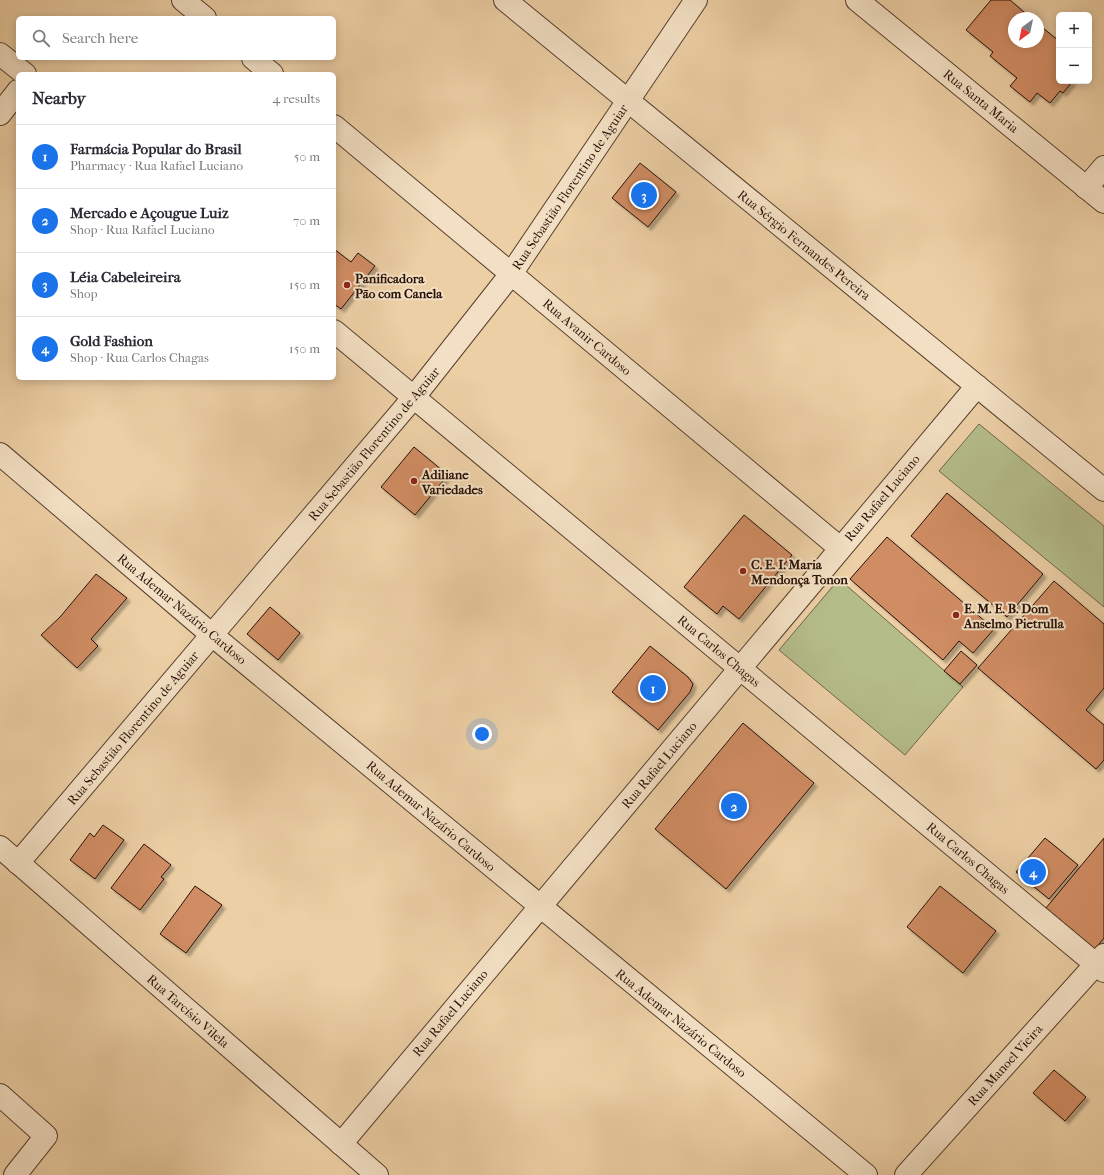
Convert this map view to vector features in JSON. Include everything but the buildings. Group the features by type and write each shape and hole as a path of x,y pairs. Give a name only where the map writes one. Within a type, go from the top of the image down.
{"street":[{"path":"183,0 203,16"},
{"name":"Rua Sérgio Fernandes Pereira","path":"505,0 1104,490"},
{"name":"Rua Sebastião Florentino de Aguiar","path":"18,863 414,398 511,274 696,0"},
{"name":"Rua Santa Maria","path":"857,0 1104,202"},
{"path":"0,54 22,72"},
{"path":"254,60 270,72"},
{"path":"0,114 16,94"},
{"name":"Rua Avanir Cardoso","path":"336,128 840,548"},
{"path":"1086,188 1104,166"},
{"name":"Rua Carlos Chagas","path":"336,333 740,668 1101,964"},
{"name":"Rua Rafael Luciano","path":"341,1144 977,386"},
{"name":"Rua Ademar Nazário Cardoso","path":"0,454 212,635 866,1175"},
{"name":"Rua Tarcísio Vilela","path":"0,847 376,1175"},
{"name":"Rua Manoel Vieira","path":"906,1175 1101,964"},
{"path":"0,1095 46,1136 15,1175"}],"green space":[{"path":"979,424 1104,526 1104,607 939,471"},
{"path":"839,579 963,687 905,755 779,650"}],"place":[{"name":"Léia Cabeleireira","path":"644,195"},
{"name":"Panificadora Pão com Canela","path":"347,285"},
{"name":"Adiliane Variedades","path":"414,481"},
{"name":"C. E. I. Maria Mendonça Tonon","path":"743,571"},
{"name":"E. M. E. B. Dom Anselmo Pietrulla","path":"956,615"},
{"name":"Farmácia Popular do Brasil","path":"653,688"},
{"name":"Mercado e Açougue Luiz","path":"734,806"},
{"name":"Gold Fashion","path":"1033,872"}]}
